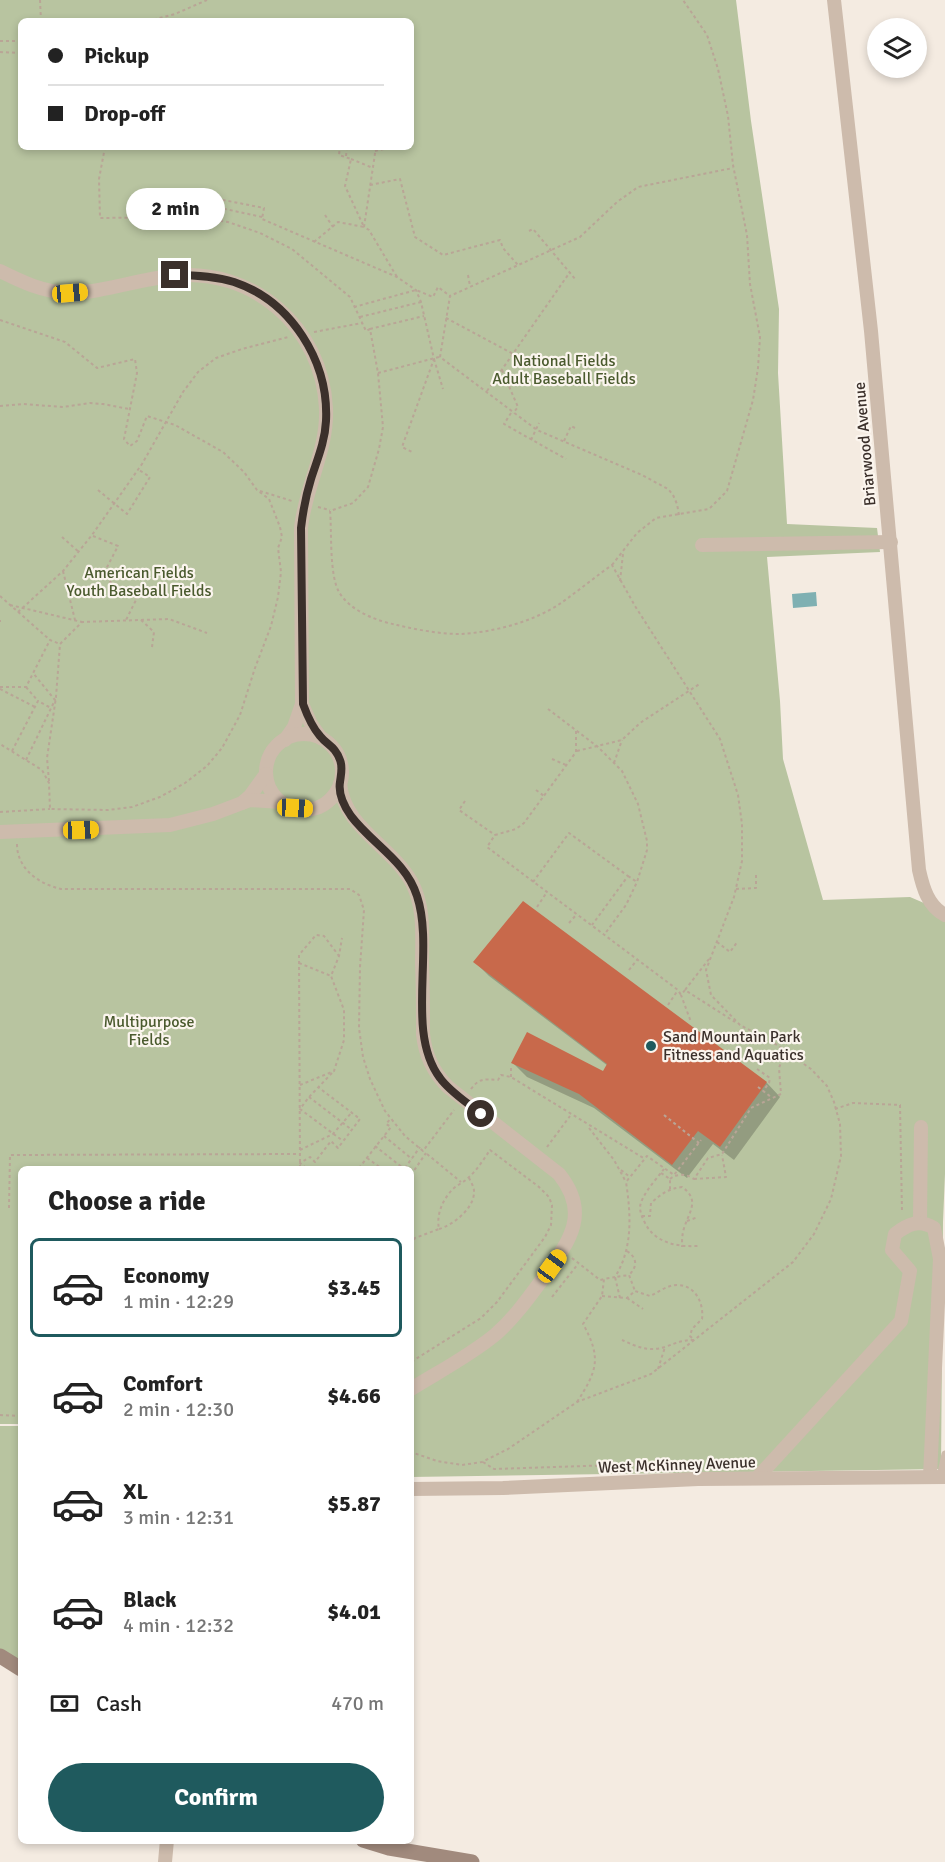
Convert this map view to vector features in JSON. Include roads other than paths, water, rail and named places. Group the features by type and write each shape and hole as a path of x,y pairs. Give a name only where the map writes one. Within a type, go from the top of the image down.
{"main road":[{"path":"0,1656 18,1667"},
{"path":"376,1844 472,1862"}],"street":[{"name":"Briarwood Avenue","path":"834,0 870,319 919,870 930,901 945,915"},
{"path":"0,271 37,288 70,293 175,275 214,277 235,283 272,303 294,323 302,334 319,371 326,414 324,437 304,504 301,528 303,704 311,724 321,738"},
{"path":"702,545 891,542"},
{"path":"281,802 268,785 267,762 273,750 285,740 294,727 303,704"},
{"path":"0,832 170,825 213,814 250,800 281,802 295,808 317,807 331,798 340,784 341,763 336,751 316,735 304,734 285,740"},
{"path":"242,803 266,774"},
{"path":"340,784 345,807 406,873 417,897 422,922 424,1044 433,1068 440,1079 463,1099 559,1174 572,1194 575,1217 570,1239 525,1303 507,1324 481,1345 414,1387"},
{"path":"317,807 331,809 353,818"},
{"path":"920,1222 921,1127"},
{"path":"757,1478 901,1322 910,1271 892,1250 895,1234 907,1225 920,1222 934,1228 940,1259 938,1477"},
{"name":"West McKinney Avenue","path":"414,1489 503,1488 698,1479 938,1477"},
{"path":"165,1862 167,1844"}],"lane":[{"path":"938,1477 945,1455"}],"water":[{"path":"816,592 817,606 793,608 792,594"}],"place":[{"name":"Sand Mountain Park Fitness and Aquatics","path":"651,1046"}],"park label":[{"name":"National Fields Adult Baseball Fields","path":"564,370"},
{"name":"American Fields Youth Baseball Fields","path":"139,582"},
{"name":"Multipurpose Fields","path":"149,1031"}]}
